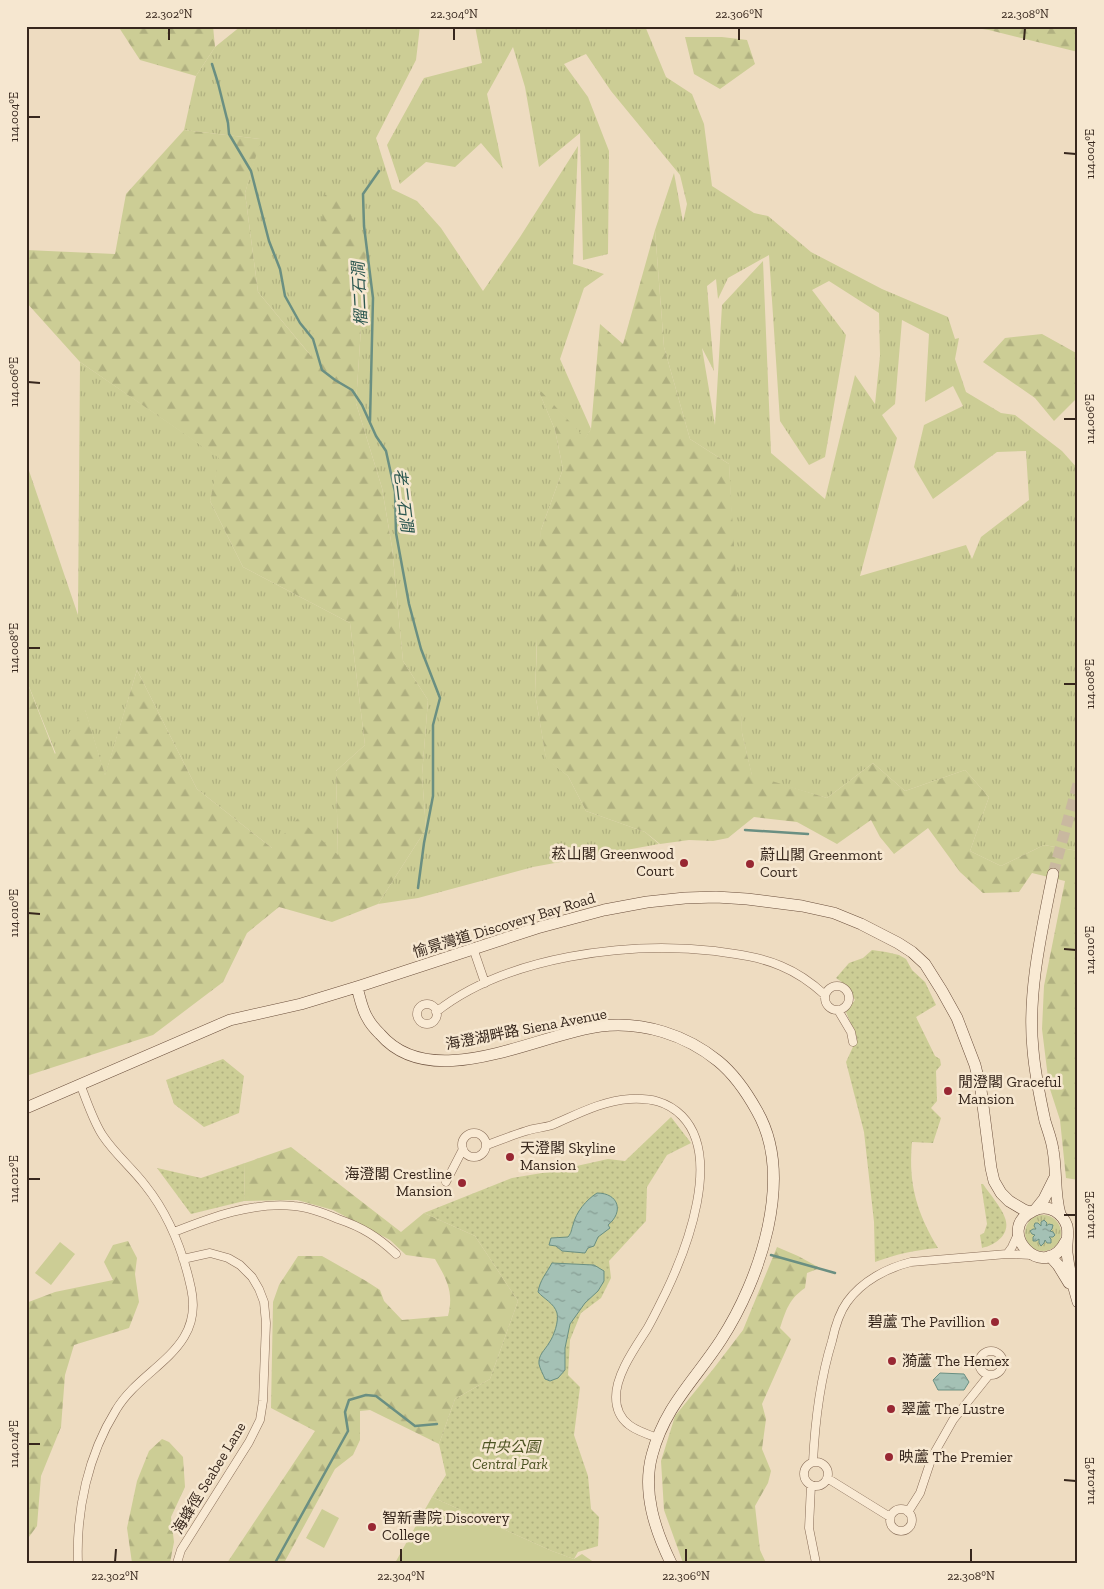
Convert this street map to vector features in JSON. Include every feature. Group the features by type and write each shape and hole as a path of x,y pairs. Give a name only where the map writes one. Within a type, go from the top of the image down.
{"street":[{"path":"1054,874 1034,984 1033,1049 1038,1086 1053,1148 1056,1197 1060,1214 1067,1226 1066,1241 1069,1267 1078,1303"},
{"name":"愉景灣道 Discovery Bay Road","path":"26,1108 230,1020 281,1010 537,928 600,911 646,902 716,897 748,899 802,906 834,914 860,924 912,952 924,964 957,1018 974,1065 981,1090 994,1181 1001,1193 1009,1201 1024,1210 1033,1211"},
{"path":"473,948 485,983"},
{"path":"436,1012 454,999 485,983 535,966 588,954 625,950 672,948 729,953 764,960 781,965 812,983 825,994 828,1006 834,1010 838,1010 848,1003 847,992 841,987 834,987 825,994"},
{"name":"海澄湖畔路 Siena Avenue","path":"357,987 369,1021 385,1041 398,1050 412,1056 436,1061 456,1060 502,1051 590,1028 624,1025 654,1029 690,1043 720,1062 738,1082 753,1105 765,1129 772,1162 773,1197 764,1243 737,1313 722,1339 675,1402 662,1427 652,1456 649,1498 656,1526 671,1563"},
{"path":"838,1010 851,1032 853,1042"},
{"path":"78,1563 78,1536 82,1504 90,1470 104,1433 122,1400 175,1351 188,1330 193,1298 174,1232 152,1194 104,1137 80,1084"},
{"path":"487,1145 528,1130 551,1125 592,1106 630,1099 656,1100 667,1105 682,1116 693,1131 700,1159 695,1207 688,1235 666,1292 626,1365 616,1391 619,1411 626,1422 636,1431 658,1438"},
{"path":"446,1182 463,1149 464,1138 470,1133 478,1133 482,1135 487,1145 484,1152 478,1156 471,1156 463,1149"},
{"path":"1007,1254 1012,1247 1022,1220 1044,1199 1055,1177"},
{"name":"愉景灣道 Discovery Bay Road","path":"1009,1201 1019,1230"},
{"path":"174,1232 219,1214 264,1206 293,1206 312,1209 355,1225 369,1232 396,1254"},
{"path":"1033,1211 1047,1208 1060,1214"},
{"path":"1019,1230 1022,1245 1035,1256"},
{"path":"813,1462 814,1437 825,1365 837,1322 846,1303 855,1291 877,1276 899,1265 911,1262 1007,1254 1043,1258 1058,1253 1066,1241"},
{"name":"海蜂徑 Seabee Lane","path":"177,1563 181,1550 249,1442 260,1420 263,1401 266,1323 265,1308 259,1289 252,1277 240,1265 228,1258 210,1253 183,1259"},
{"path":"1050,1256 1064,1274 1078,1303"},
{"path":"908,1512 920,1493 932,1456 953,1420 989,1376"},
{"path":"813,1462 819,1462 825,1467 828,1474 822,1484 811,1485 806,1480 804,1472 807,1465 813,1462"},
{"path":"827,1478 890,1517"},
{"path":"811,1485 809,1528 816,1563"},
{"path":"897,1509 905,1510 912,1521 909,1528 902,1531 895,1530 890,1524 890,1517 897,1509"}],"green space":[{"path":"118,26 213,26 215,47 196,76 140,60"},
{"path":"241,26 420,26 416,60 376,138 392,189 417,201 441,228 483,291 578,146 573,264 604,274 584,288 560,359 591,429 585,439 538,389 555,430 563,469 541,530 535,693 546,758 568,776 586,811 645,832 659,844 533,867 418,898 378,904 426,829 422,775 428,700 403,661 392,547 382,488 356,403 366,253 312,357 258,292 245,193 260,139 184,130 196,76 215,47"},
{"path":"475,26 645,26 666,77 692,94 704,124 712,186 754,213 768,216 811,252 882,289 948,317 955,339 959,338 955,359 966,392 1001,413 1015,415 1062,451 1078,469 1078,851 1044,845 1001,866 970,851 989,797 965,770 905,791 873,763 827,798 752,776 742,733 729,464 690,439 664,347 655,230 674,173 683,222 687,204 680,175 611,91 586,54 564,64 588,97 609,151 608,254 583,260 580,133 539,167 525,87 513,47 487,94 503,169 481,143 455,167 426,162 400,184 387,145 424,78 482,63","holes":["769,255 780,421 809,465 825,457 846,335 812,290 829,281 879,313 880,356 875,404 855,375 825,499 771,453 763,261 722,305 715,425 702,348 714,371 707,286 716,279 718,299 728,278","902,320 929,334 925,402 953,386 963,406 924,425 914,467 933,499 997,452 1026,451 1029,500 981,537 972,559 966,545 860,576 897,438 882,415 895,404"]},
{"path":"963,26 1078,26 1078,52 989,30"},
{"path":"685,37 722,37 747,40 755,64 720,89 694,74"},
{"path":"184,130 261,139 245,193 258,292 311,356 324,195 342,192 366,253 356,403 382,488 392,547 403,661 428,700 422,775 426,829 378,904 332,922 279,907 247,933 223,982 153,1035 26,1076 26,679 55,754 85,709 105,775 137,670 197,789 272,848 298,818 338,855 336,771 365,745 350,623 243,567 210,501 219,458 80,362 26,302 26,250 115,254 126,194"},
{"path":"655,230 664,347 690,439 729,464 740,643 742,733 752,775 827,798 873,763 905,791 965,770 989,797 970,851 1001,866 1044,845 1078,851 1078,1180 1066,1178 1060,1120 1049,1086 1042,1029 1044,986 1065,881 1032,873 1019,892 983,893 960,872 928,828 894,854 880,837 871,820 837,844 797,822 754,817 728,838 713,841 689,840 660,844 645,832 586,811 568,776 546,759 535,693 537,646 536,572 541,530 563,469 555,430 537,387 585,438 591,429 600,324 623,344"},
{"path":"1042,334 1078,354 1078,397 1054,421 1035,398 983,362 1005,338"},
{"path":"80,362 220,458 210,501 243,567 350,623 365,745 336,771 338,856 272,848 197,789 137,670 105,776 85,710 56,754 26,679 26,462 78,615"},
{"path":"872,950 899,955 906,959 912,970 925,982 936,1005 916,1017 935,1056 940,1059 941,1065 936,1071 937,1101 931,1108 941,1118 933,1143 912,1142 911,1157 913,1185 919,1210 938,1248 906,1253 875,1262 874,1222 864,1132 846,1062 857,1038 846,1012 855,1000 846,985 836,978 849,963 863,958"},
{"path":"223,1059 244,1076 239,1113 204,1127 174,1104 166,1080"},
{"name":"中央公園 Central Park","path":"671,1117 691,1143 667,1155 647,1187 646,1221 609,1261 611,1278 601,1298 581,1313 570,1340 568,1375 580,1387 574,1435 588,1476 591,1509 599,1517 598,1546 578,1552 574,1559 432,1497 446,1475 439,1444 455,1399 490,1379 518,1301 475,1236 424,1213 512,1178 608,1159 625,1161"},
{"path":"291,1147 401,1232 424,1213 475,1236 518,1301 490,1379 455,1399 439,1444 370,1410 360,1411 360,1440 353,1455 335,1469 284,1563 227,1563 315,1431 271,1408 273,1302 279,1285 298,1256 322,1256 366,1281 380,1290 384,1301 402,1320 448,1316 450,1308 448,1286 435,1259 406,1255 390,1240 333,1210 297,1200 244,1201 245,1163"},
{"path":"245,1163 244,1201 191,1214 157,1168 201,1178"},
{"path":"981,1184 983,1184 998,1205 1006,1224 1006,1229 1001,1238 982,1248 980,1235 984,1233 987,1224"},
{"path":"1043,1215 1050,1216 1056,1220 1060,1226 1060,1240 1056,1246 1050,1250 1043,1251 1036,1250 1030,1246 1026,1240 1025,1233 1026,1226 1030,1220 1036,1216"},
{"path":"128,1241 137,1258 135,1274 139,1302 129,1328 74,1345 65,1375 61,1427 41,1476 37,1526 26,1541 26,1303 55,1292 113,1280 104,1262 113,1245"},
{"path":"60,1242 75,1254 51,1285 35,1273"},
{"path":"777,1247 820,1268 807,1273 805,1288 795,1296 786,1310 780,1328 791,1339 762,1404 766,1419 762,1449 771,1471 768,1483 755,1506 760,1550 766,1563 683,1563 664,1510 661,1461 675,1416 743,1330"},
{"path":"162,1439 169,1442 183,1457 185,1487 171,1517 174,1542 170,1563 132,1563 127,1528 137,1481 149,1451"},
{"path":"432,1497 552,1551 574,1559 582,1554 595,1563 395,1563"},
{"path":"322,1509 339,1518 324,1548 306,1538"}],"water":[{"path":"597,1193 610,1196 617,1204 617,1209 616,1215 608,1225 610,1228 598,1237 594,1246 588,1248 585,1253 562,1251 556,1246 549,1245 551,1238 568,1237 579,1211"},
{"path":"1044,1220 1047,1223 1046,1226 1049,1224 1053,1225 1050,1231 1055,1235 1049,1237 1051,1243 1047,1243 1045,1240 1041,1246 1039,1239 1033,1241 1035,1235 1030,1231 1036,1229 1035,1223 1041,1226 1041,1222"},
{"path":"552,1263 594,1265 604,1271 604,1281 570,1324 565,1348 565,1370 558,1378 550,1381 545,1379 539,1361 554,1333 557,1313 551,1304 538,1292 542,1280"},
{"path":"940,1373 964,1374 969,1382 964,1390 938,1390 933,1380"}],"waterway":[{"name":"老二石澗","path":"212,64 228,123 229,134 251,171 269,241 280,269 285,296 300,323 313,339 322,370 352,390 386,451 395,492 396,533 409,604 421,649 440,698 433,725 433,796 418,888"},
{"name":"榴二石澗","path":"370,421 373,298 364,226 363,194 379,171"},
{"path":"745,830 808,834"},
{"path":"771,1255 835,1273"},
{"path":"275,1563 348,1431 345,1412 349,1400 366,1395 376,1396 415,1426 437,1424"}],"tunnel":[{"path":"1053,874 1078,784"}],"place":[{"name":"菘山閣 Greenwood Court","path":"684,863"},
{"name":"蔚山閣 Greenmont Court","path":"750,864"},
{"name":"閒澄閣 Graceful Mansion","path":"948,1091"},
{"name":"天澄閣 Skyline Mansion","path":"510,1157"},
{"name":"海澄閣 Crestline Mansion","path":"462,1183"},
{"name":"碧蘆 The Pavillion","path":"995,1322"},
{"name":"漪蘆 The Hemex","path":"892,1361"},
{"name":"翠蘆 The Lustre","path":"891,1409"},
{"name":"映蘆 The Premier","path":"889,1457"},
{"name":"智新書院 Discovery College","path":"372,1527"}]}
